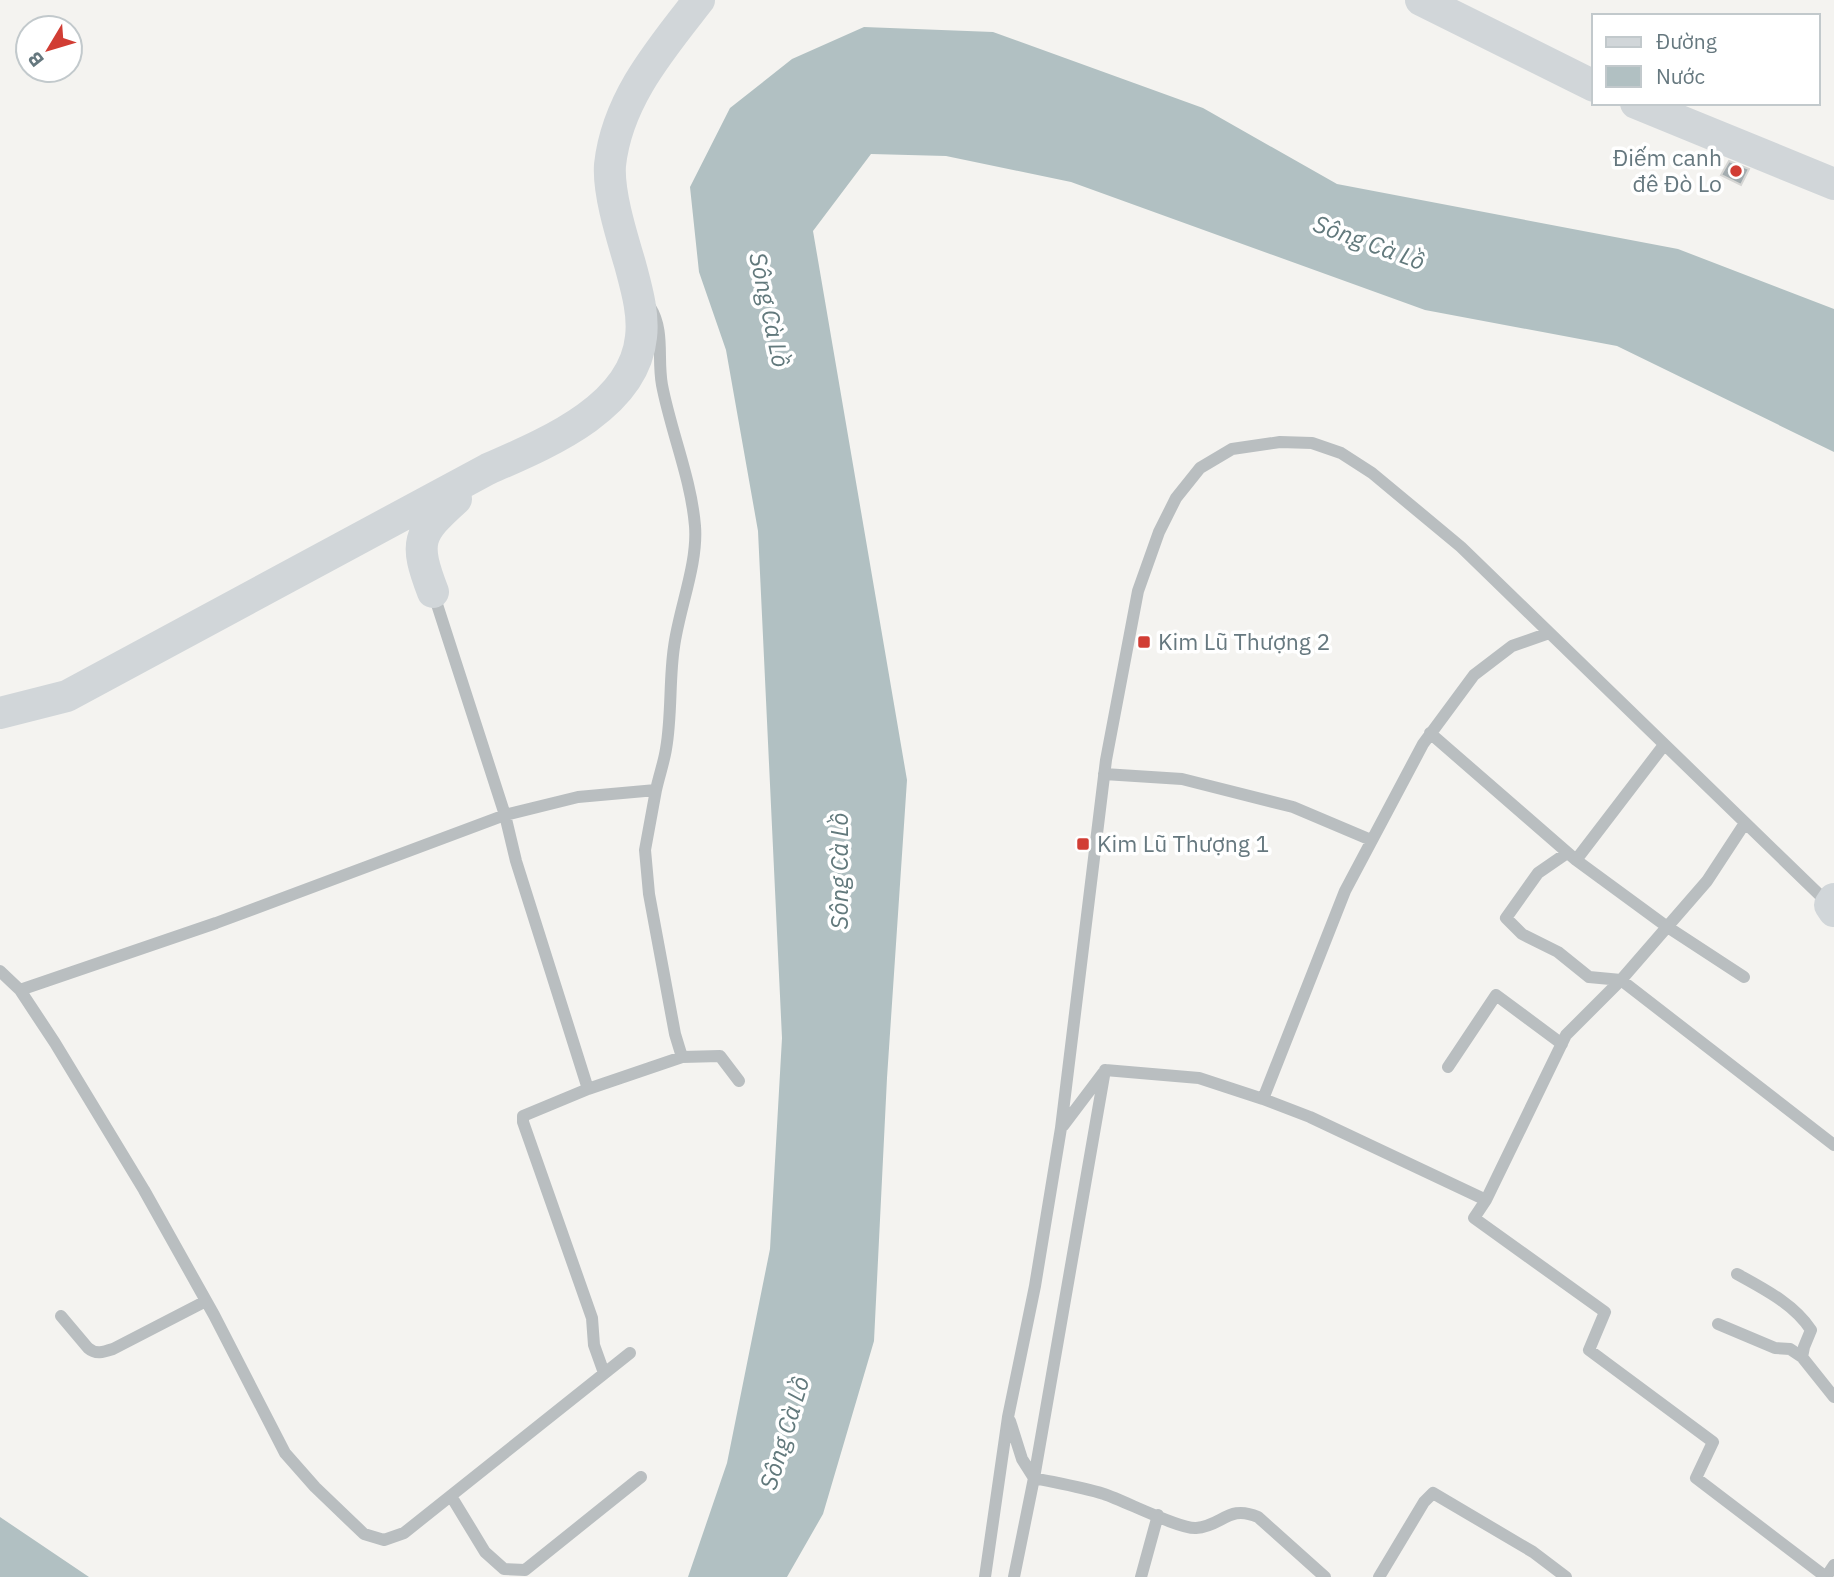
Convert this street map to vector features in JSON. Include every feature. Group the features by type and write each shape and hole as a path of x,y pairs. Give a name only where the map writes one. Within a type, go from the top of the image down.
{"main road":[{"path":"0,713 67,695 488,469 536,448 595,412 623,385 636,359 641,336 639,301 617,218 610,169 615,133 634,89 699,0"},
{"path":"1421,0 1592,85"},
{"path":"1641,105 1834,184"},
{"path":"433,592 424,567 422,547 425,530 488,469"}],"street":[{"path":"635,284 657,318 661,380 690,495 695,528 689,580 674,647 666,749 645,850 649,894 675,1034 682,1057"},
{"path":"985,1577 1008,1417 1035,1286 1061,1128 1104,774 1138,591 1159,532 1176,498 1200,468 1232,449 1290,442 1312,443 1341,453 1372,473 1461,547 1833,905"},
{"path":"433,592 505,815 516,861 588,1089"},
{"path":"1263,1099 1345,891 1430,733 1474,675 1512,646 1549,634"},
{"path":"0,727 16,722 67,695"},
{"path":"1430,733 1571,857 1666,926 1744,977"},
{"path":"1664,745 1571,857 1538,873 1506,918 1521,934 1558,952 1589,977 1621,980 1834,1146"},
{"path":"1104,774 1182,779 1281,804 1371,841"},
{"path":"20,990 216,922 505,815 578,797 656,790"},
{"path":"1745,823 1707,881 1621,980 1566,1035 1486,1200 1474,1218 1605,1312 1588,1350 1713,1442 1696,1478 1826,1577 1834,1564"},
{"path":"0,971 20,990 55,1043 144,1190 206,1301 285,1453 315,1487 364,1534 384,1540 404,1532 630,1353"},
{"path":"1448,1067 1496,995 1562,1044"},
{"path":"604,1373 594,1345 592,1318 523,1116 588,1089 682,1057 720,1056 739,1081"},
{"path":"1061,1128 1105,1070"},
{"path":"1105,1070 1199,1078 1263,1099 1310,1117 1486,1200"},
{"path":"1014,1577 1034,1478 1105,1070"},
{"path":"1737,1274 1802,1317 1811,1330 1802,1357"},
{"path":"61,1316 93,1353 98,1353 114,1349 206,1301"},
{"path":"1718,1324 1775,1348 1790,1349 1802,1357 1834,1397"},
{"path":"1008,1417 1022,1460 1034,1478 1103,1494 1181,1525 1196,1528 1235,1513 1250,1514 1258,1517 1325,1577"},
{"path":"451,1496 485,1552 504,1569 525,1570 641,1478"},
{"path":"1379,1577 1424,1502 1433,1493 1533,1552 1566,1577"},
{"path":"1142,1577 1158,1515"}],"water":[{"name":"Sông Cà Lồ","path":"864,27 993,32 1203,108 1337,184 1678,249 1834,309 1834,452 1617,346 1425,310 1071,182 946,156 871,154 813,231 907,780 887,1078 874,1341 823,1514 787,1577 688,1577 727,1463 770,1249 782,1038 758,531 726,350 699,272 690,187 730,108 792,59"},
{"path":"0,1517 89,1577 0,1577"}],"building":[{"name":"Điếm canh đê Đò Lo","path":"1729,161 1749,169 1741,185 1721,175"}],"place":[{"name":"Điếm canh đê Đò Lo","path":"1736,171"},
{"name":"Kim Lũ Thượng 2","path":"1144,642"},
{"name":"Kim Lũ Thượng 1","path":"1083,844"}]}
